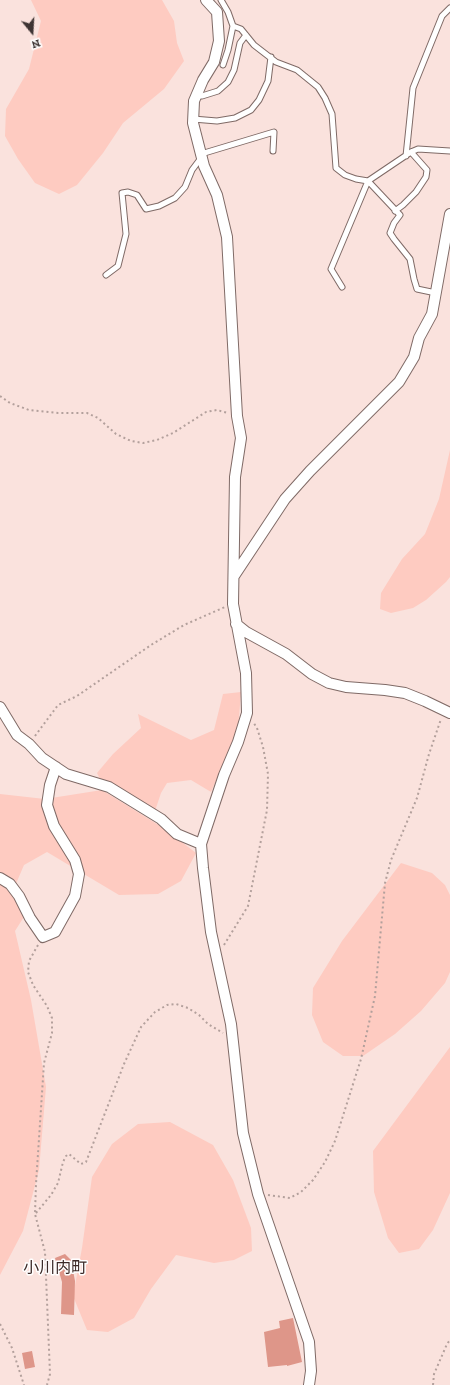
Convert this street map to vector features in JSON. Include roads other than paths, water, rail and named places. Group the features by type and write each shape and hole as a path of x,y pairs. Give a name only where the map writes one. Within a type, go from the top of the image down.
{"street":[{"path":"206,0 216,12 219,41 214,62 203,80 194,101 193,123 204,166 217,195 227,238 237,416 241,438 235,477 233,604 246,673 247,714 238,742 217,794 201,844 210,924 215,954 231,1024 243,1133 258,1194 309,1342 311,1371 309,1385"},
{"path":"234,576 285,499 310,471 399,382 414,357 419,338 432,314 450,214"},
{"path":"236,624 246,632 286,654 312,674 329,683 346,687 385,690 405,694 425,701 447,712"},
{"path":"0,707 17,734 42,758 66,774 109,787 161,819 177,834 201,844"},
{"path":"0,878 10,884 19,896 30,918 43,937 55,932 75,896 79,874 75,860 54,826 47,805 50,784 56,767"}],"lane":[{"path":"221,0 228,12 233,26 223,65"},
{"path":"406,156 413,88 442,16 450,8"},
{"path":"233,26 241,29 254,45 276,62 297,70 318,87 332,114 336,168 345,175 368,181 400,215 394,223 390,233 410,259 414,279 418,289 436,293"},
{"path":"196,96 202,96 218,91 228,82 234,70 240,43 246,35"},
{"path":"193,119 217,121 235,118 251,110 259,100 268,81 271,58"},
{"path":"106,275 118,266 126,234 122,193 128,192 137,195 146,209 159,206 175,198 185,187 192,170 201,155 274,132 273,152"},
{"path":"342,287 331,269 368,181 418,149 450,151"},
{"path":"395,211 416,192 426,177 427,170 412,152"}],"district":[{"name":"小川内町","path":"55,1268"}]}
